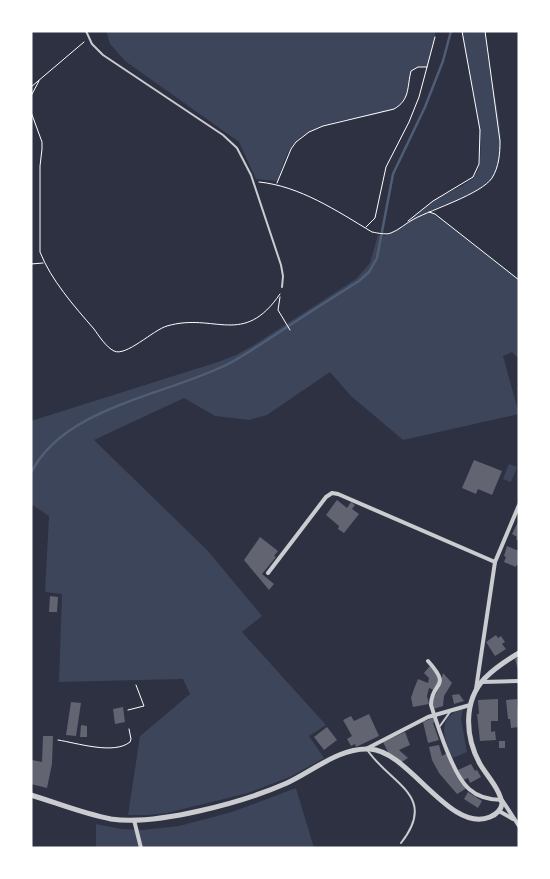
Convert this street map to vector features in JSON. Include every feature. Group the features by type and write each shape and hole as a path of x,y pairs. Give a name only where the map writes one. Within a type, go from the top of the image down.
{"street":[{"path":"268,573 326,497 332,493 341,495 495,562"},
{"path":"476,691 495,562 519,505"},
{"path":"519,653 494,670 482,682 470,705 468,722 474,751 519,826"},
{"path":"428,661 438,671 440,679 431,705 456,769 466,786 480,796 502,800"},
{"path":"482,682 519,682"},
{"path":"31,795 110,818 134,820 175,816 233,802 287,783 336,757 366,749 434,715 470,705"},
{"path":"366,749 379,750 393,759 439,799 467,817 484,820 494,816 502,807 502,800"},
{"path":"499,811 515,820"},
{"path":"134,820 141,848"}],"lane":[{"path":"87,33 92,44 103,55 231,141 242,156 253,182 282,270 282,287"},
{"path":"439,728 451,710"},
{"path":"366,749 380,766 402,786 414,802 416,810 414,823 401,843"}],"path":[{"path":"403,225 433,201 471,179 478,168 481,134 462,31"},
{"path":"253,182 277,184 296,190 372,232 384,234 392,232 487,183 492,178 500,154 499,124 485,31"},
{"path":"31,86 81,46 87,33"},
{"path":"366,228 374,219 385,170 413,113 421,92 435,37"},
{"path":"277,184 290,149 304,135 323,126 394,109 406,98 411,71 418,67 427,67"},
{"path":"31,96 39,80"},
{"path":"31,112 42,142 40,166 40,252 44,262 80,313 114,352 127,351 156,330 175,324 196,323 230,326 249,323 268,309 280,294 278,310 290,330"},
{"path":"428,212 435,214 519,280"},
{"path":"31,264 44,262"},
{"path":"128,710 144,706 136,685"},
{"path":"58,740 106,748 120,748 130,742 129,729"}],"shaded area":[{"path":"106,31 435,31 435,37 427,67 418,67 411,71 408,94 401,104 386,112 328,124 306,133 290,149 278,181 256,179 239,142 125,61 110,44"},
{"path":"462,31 485,31 489,66 499,116 501,146 499,160 495,172 482,187 460,199 429,211 519,280 519,359 512,352 503,356 519,414 403,440 351,396 330,372 267,415 249,420 215,416 184,398 94,440 208,551 262,616 242,632 326,725 309,736 324,758 290,777 248,793 167,813 128,815 140,736 190,694 183,679 59,682 62,594 45,592 49,516 31,504 31,421 236,355 356,279 370,263 378,235 386,236 386,234 398,229 433,201 471,179 475,175 479,163 481,147 476,106"},
{"path":"509,464 517,467 511,482 503,479"},
{"path":"463,709 461,719 467,752 453,758 445,736 445,722 454,712"},
{"path":"296,788 314,848 96,848 96,824 121,829 142,830 179,826 232,812"}],"building":[{"path":"474,460 502,471 492,495 478,489 476,494 462,488"},
{"path":"337,500 347,508 351,502 355,505 352,509 359,514 344,533 326,515"},
{"path":"519,520 519,541 512,534"},
{"path":"260,537 278,551 274,556 276,557 262,574 274,584 269,590 244,560"},
{"path":"507,546 519,551 519,566 516,565 516,567 504,562"},
{"path":"50,596 58,597 57,612 49,612"},
{"path":"496,635 498,638 501,636 505,642 502,644 506,649 495,656 486,642"},
{"path":"519,657 519,670 518,670 515,659"},
{"path":"430,666 437,674 439,683 434,690 429,688 427,696 429,704 413,707 411,698 418,679 428,683 429,678 424,673"},
{"path":"443,673 452,683 444,696 443,706 433,709 433,696 435,696 439,688"},
{"path":"459,694 464,701 454,704 452,695"},
{"path":"498,699 498,721 491,721 491,732 495,731 496,740 480,741 477,714 479,714 478,700"},
{"path":"517,699 519,727 511,728 506,700"},
{"path":"71,702 81,703 76,736 66,735"},
{"path":"123,707 125,722 115,724 113,709"},
{"path":"369,714 379,736 356,747 355,744 351,746 347,739 352,736 343,720 351,716 354,721"},
{"path":"433,718 439,740 428,743 423,722"},
{"path":"81,725 87,726 87,737 80,737"},
{"path":"327,727 337,740 324,750 314,737"},
{"path":"405,732 410,745 399,750 408,758 400,763 389,754 383,742"},
{"path":"43,736 53,736 52,764 47,788 31,784 32,760 42,762"},
{"path":"499,741 505,741 505,748 499,748"},
{"path":"439,745 442,756 447,753 455,772 467,788 457,794 439,773 432,760 429,747"},
{"path":"471,764 481,777 470,783 468,778 463,780 458,770"},
{"path":"468,792 482,801 478,808 464,799"}],"waterway":[{"path":"31,473 47,450 67,432 92,417 230,363 359,281 369,272 377,258 393,174 425,107 443,61 451,31"}]}
